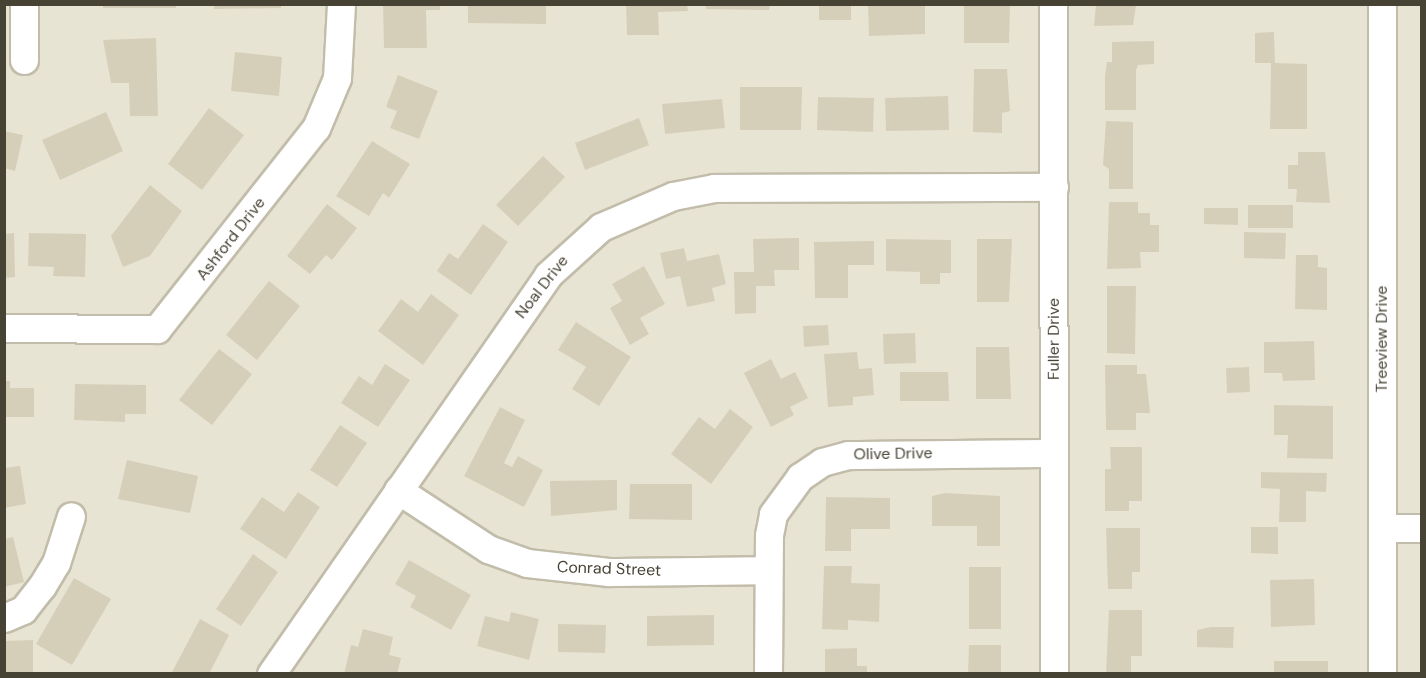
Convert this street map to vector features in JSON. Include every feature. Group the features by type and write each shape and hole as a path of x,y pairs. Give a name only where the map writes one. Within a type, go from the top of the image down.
{"street":[{"path":"24,4 24,60"},
{"name":"Ashford Drive","path":"4,328 156,329 316,128 337,78 341,4"},
{"name":"Fuller Drive","path":"1053,4 1054,674"},
{"name":"Treeview Drive","path":"1382,4 1382,674"},
{"name":"Noal Drive","path":"271,674 548,275 601,227 637,209 714,188 1054,187"},
{"name":"Olive Drive","path":"768,674 768,570 773,514 784,494 822,462 874,454 1054,453"},
{"name":"Conrad Street","path":"398,490 489,549 527,563 609,572 768,570"},
{"path":"4,618 23,610 42,586 56,562 71,516"},
{"path":"1383,528 1422,528"}],"shaded area":[{"path":"5,5 1421,5 1421,673 5,673"}],"building":[{"path":"103,4 176,4 176,8 103,8"},
{"path":"214,4 281,4 281,8 214,9"},
{"path":"383,4 440,4 440,10 426,10 427,48 384,48"},
{"path":"626,4 687,4 688,11 658,12 659,35 627,35"},
{"path":"706,4 770,4 769,10 706,9"},
{"path":"819,4 851,4 851,20 819,20"},
{"path":"868,4 925,4 925,34 869,36"},
{"path":"964,4 1010,4 1009,43 964,43"},
{"path":"468,5 546,5 546,24 468,23"},
{"path":"1096,5 1136,5 1133,25 1094,26"},
{"path":"1274,32 1275,63 1307,64 1307,129 1270,129 1271,63 1255,63 1255,33"},
{"path":"156,38 158,116 130,116 129,83 111,83 103,40"},
{"path":"1154,41 1154,64 1138,65 1136,70 1136,110 1105,110 1105,75 1107,62 1112,62 1112,42"},
{"path":"235,52 282,57 279,96 231,91"},
{"path":"974,69 1007,69 1010,111 1002,113 1002,133 973,132"},
{"path":"398,75 438,91 419,139 390,128 397,111 386,107"},
{"path":"740,87 802,87 801,130 740,130"},
{"path":"948,96 949,130 886,131 885,98"},
{"path":"818,97 874,98 873,132 817,130"},
{"path":"722,99 725,128 665,134 662,104"},
{"path":"209,108 244,135 202,190 168,164"},
{"path":"106,112 123,151 60,180 42,140"},
{"path":"639,118 649,145 585,170 575,143"},
{"path":"1106,121 1133,122 1133,189 1109,189 1109,169 1103,165"},
{"path":"4,131 23,135 15,171 4,168"},
{"path":"372,141 410,164 389,198 383,193 369,216 336,196"},
{"path":"1298,152 1325,152 1330,203 1296,202 1297,189 1288,189 1288,165 1298,165"},
{"path":"543,156 565,177 518,226 496,205"},
{"path":"150,185 182,211 150,256 123,267 111,236"},
{"path":"1109,202 1138,202 1138,213 1150,213 1150,225 1159,225 1159,252 1140,252 1141,268 1107,269"},
{"path":"327,204 357,228 332,260 326,255 310,274 287,256"},
{"path":"1248,205 1293,205 1293,228 1248,228"},
{"path":"1204,208 1238,208 1238,225 1204,224"},
{"path":"483,224 508,242 471,295 437,271 449,253 458,259"},
{"path":"1244,232 1286,233 1285,259 1244,258"},
{"path":"14,233 15,277 4,278 4,234"},
{"path":"29,233 86,234 85,277 53,276 54,267 28,266"},
{"path":"799,238 799,270 774,270 775,286 756,286 756,313 735,314 734,272 754,272 753,239"},
{"path":"886,239 951,240 951,273 940,273 940,284 920,284 920,272 886,271"},
{"path":"977,239 1012,239 1009,302 977,302"},
{"path":"874,241 874,265 848,265 848,298 815,298 814,242"},
{"path":"684,248 687,261 719,254 726,284 712,288 715,301 687,307 680,276 666,279 660,253"},
{"path":"1296,255 1318,255 1318,267 1327,268 1327,310 1295,309"},
{"path":"644,266 665,304 640,318 649,334 630,345 610,308 622,301 612,284"},
{"path":"269,281 300,306 257,360 226,335"},
{"path":"1107,286 1136,286 1135,354 1107,353"},
{"path":"431,294 459,315 423,365 378,331 401,299 418,312"},
{"path":"576,322 631,357 599,406 572,389 586,367 558,350"},
{"path":"828,325 829,345 804,347 803,326"},
{"path":"915,333 916,363 884,364 883,334"},
{"path":"1314,341 1315,380 1283,381 1282,373 1264,373 1264,342"},
{"path":"976,347 1009,347 1011,399 976,399"},
{"path":"219,349 252,374 212,425 179,400"},
{"path":"857,352 859,369 872,368 874,395 853,397 853,405 828,407 824,354"},
{"path":"771,359 781,379 795,372 808,398 790,407 794,415 771,427 744,373"},
{"path":"385,364 410,380 378,427 341,403 359,376 372,385"},
{"path":"1105,365 1137,365 1137,374 1146,374 1150,413 1136,413 1136,430 1106,430"},
{"path":"1249,367 1250,392 1227,393 1226,368"},
{"path":"900,372 948,372 949,401 900,401"},
{"path":"4,381 10,381 10,388 34,388 34,417 4,417"},
{"path":"75,384 146,385 146,414 125,414 125,422 74,420"},
{"path":"1274,405 1333,406 1333,459 1287,458 1288,435 1274,435"},
{"path":"500,407 525,420 504,463 512,467 518,456 543,470 524,507 464,476"},
{"path":"730,409 753,427 711,484 671,454 699,417 715,429"},
{"path":"340,425 367,443 337,487 310,470"},
{"path":"1110,447 1142,447 1142,501 1129,501 1129,511 1105,511 1105,469 1111,469"},
{"path":"127,460 198,476 190,513 118,499"},
{"path":"20,466 26,504 4,508 4,468"},
{"path":"1261,472 1327,473 1326,492 1306,491 1306,522 1279,522 1280,489 1261,488"},
{"path":"617,480 617,510 551,516 550,481"},
{"path":"630,484 692,484 692,520 629,519"},
{"path":"298,492 320,507 286,559 240,529 262,497 284,512"},
{"path":"945,493 1000,496 1000,546 977,546 977,526 932,526 932,496"},
{"path":"826,497 890,498 890,529 851,529 851,551 825,551"},
{"path":"1251,527 1278,527 1278,554 1251,553"},
{"path":"1106,528 1140,528 1140,572 1132,572 1132,589 1108,589"},
{"path":"13,537 24,582 4,587 4,539"},
{"path":"253,554 278,572 241,626 216,609"},
{"path":"409,560 471,595 451,630 410,607 416,596 395,584"},
{"path":"824,566 852,566 851,583 880,584 879,622 848,620 848,630 822,629"},
{"path":"969,567 1001,567 1001,629 969,629"},
{"path":"74,578 111,599 72,665 36,644"},
{"path":"1314,579 1315,625 1271,627 1270,580"},
{"path":"1109,610 1142,610 1142,656 1131,656 1131,674 1106,674"},
{"path":"511,612 539,619 529,660 477,646 485,616 509,622"},
{"path":"714,615 714,645 647,646 647,616"},
{"path":"200,619 229,635 209,674 171,674"},
{"path":"558,624 606,625 605,653 558,652"},
{"path":"1211,627 1234,627 1233,648 1197,647 1197,630"},
{"path":"363,629 393,637 389,655 401,658 397,674 344,674 351,645 358,647"},
{"path":"33,640 33,674 4,674 4,641"},
{"path":"969,645 1001,645 1001,674 968,674"},
{"path":"857,648 857,666 867,666 867,674 825,674 825,649"},
{"path":"1274,661 1328,661 1328,674 1274,674"}]}
